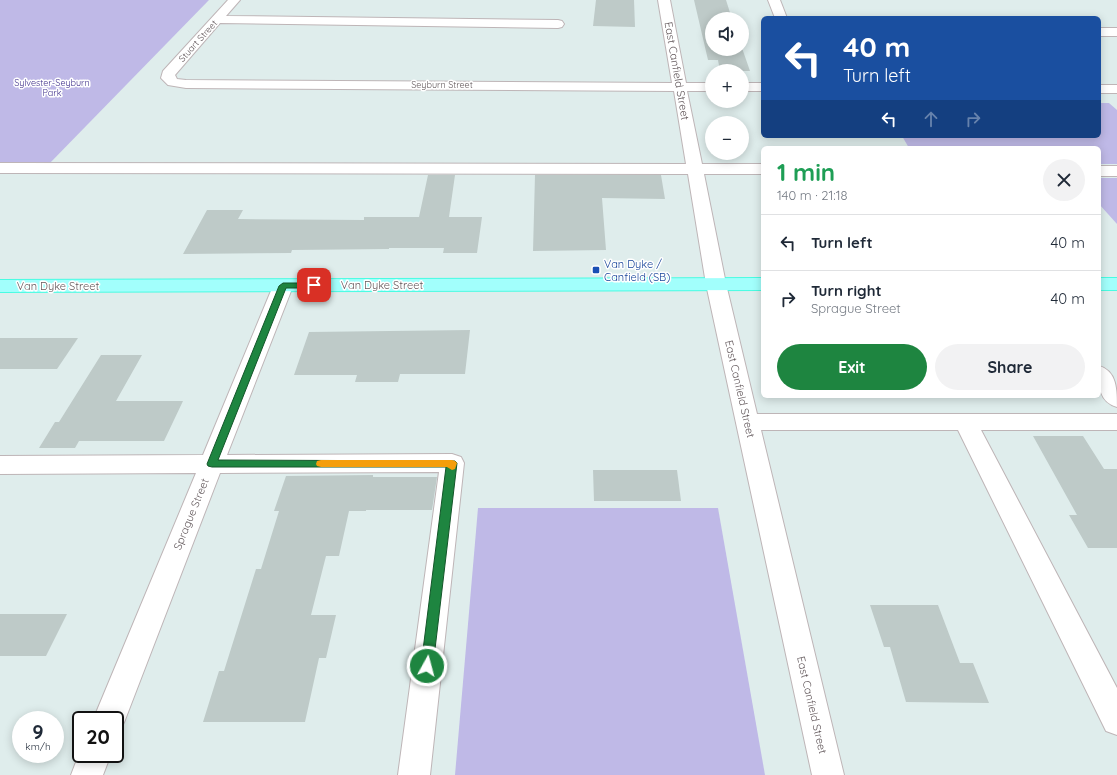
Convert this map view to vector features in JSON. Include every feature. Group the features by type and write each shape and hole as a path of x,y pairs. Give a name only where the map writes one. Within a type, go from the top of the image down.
{"main road":[{"name":"Van Dyke Street","path":"0,286 761,284"},
{"path":"1101,284 1117,284"}],"street":[{"name":"Stuart Street","path":"173,82 168,78 168,74 234,0"},
{"name":"East Canfield Street","path":"664,0 716,284 828,775"},
{"path":"774,0 780,16"},
{"path":"217,19 558,24"},
{"path":"1101,32 1117,32"},
{"name":"Seyburn Street","path":"173,82 186,84 705,87"},
{"path":"749,87 761,87"},
{"path":"1101,89 1117,90"},
{"path":"0,168 761,169"},
{"path":"1101,171 1117,171"},
{"name":"Sprague Street","path":"113,711 283,286"},
{"path":"1101,376 1117,399"},
{"path":"747,422 1117,422"},
{"path":"965,422 1117,720"},
{"path":"0,464 452,463 414,775"},
{"path":"87,775 92,763"}],"green space":[{"name":"Sylvester-Seyburn Park","path":"0,0 209,0 48,165 0,165"},
{"path":"1101,103 1109,103 1117,110 1117,164 1101,164 1101,146 908,146 903,138 1101,138"},
{"path":"1101,178 1117,178 1117,224 1101,206"},
{"path":"478,508 718,508 765,775 455,775"}],"building":[{"path":"596,0 634,0 635,27 593,26"},
{"path":"694,0 726,0 730,12 705,12 705,47"},
{"path":"707,56 745,56 748,64 719,64 718,60 708,60"},
{"path":"428,175 455,175 449,217 482,217 477,253 443,253 444,248 389,248 292,250 291,253 183,254 207,210 243,210 238,219 364,220 364,217 419,217"},
{"path":"535,175 661,175 665,199 602,198 606,250 533,251"},
{"path":"470,330 465,374 400,374 398,382 355,382 357,375 294,375 309,332"},
{"path":"0,338 78,338 57,369 0,369"},
{"path":"101,355 142,355 116,401 183,401 164,441 79,441 75,448 39,448 55,422 59,422"},
{"path":"1033,436 1083,436 1104,469 1117,469 1117,548 1088,548 1069,515 1077,515"},
{"path":"593,470 677,470 681,501 594,501"},
{"path":"373,475 373,477 437,477 432,510 349,511 339,556 326,556 311,615 336,615 326,658 319,658 305,722 203,722 219,671 224,671 256,569 261,569 279,511 274,511 286,476"},
{"path":"870,605 938,605 960,663 973,663 989,703 906,702 890,647 884,647"},
{"path":"0,614 67,614 46,656 0,656"}],"slow traffic":[{"path":"321,464 452,463 452,466"}],"place":[{"name":"Van Dyke / Canfield (SB)","path":"596,270"}],"route":[{"path":"314,285 283,286 212,464 452,463 427,666"}]}
